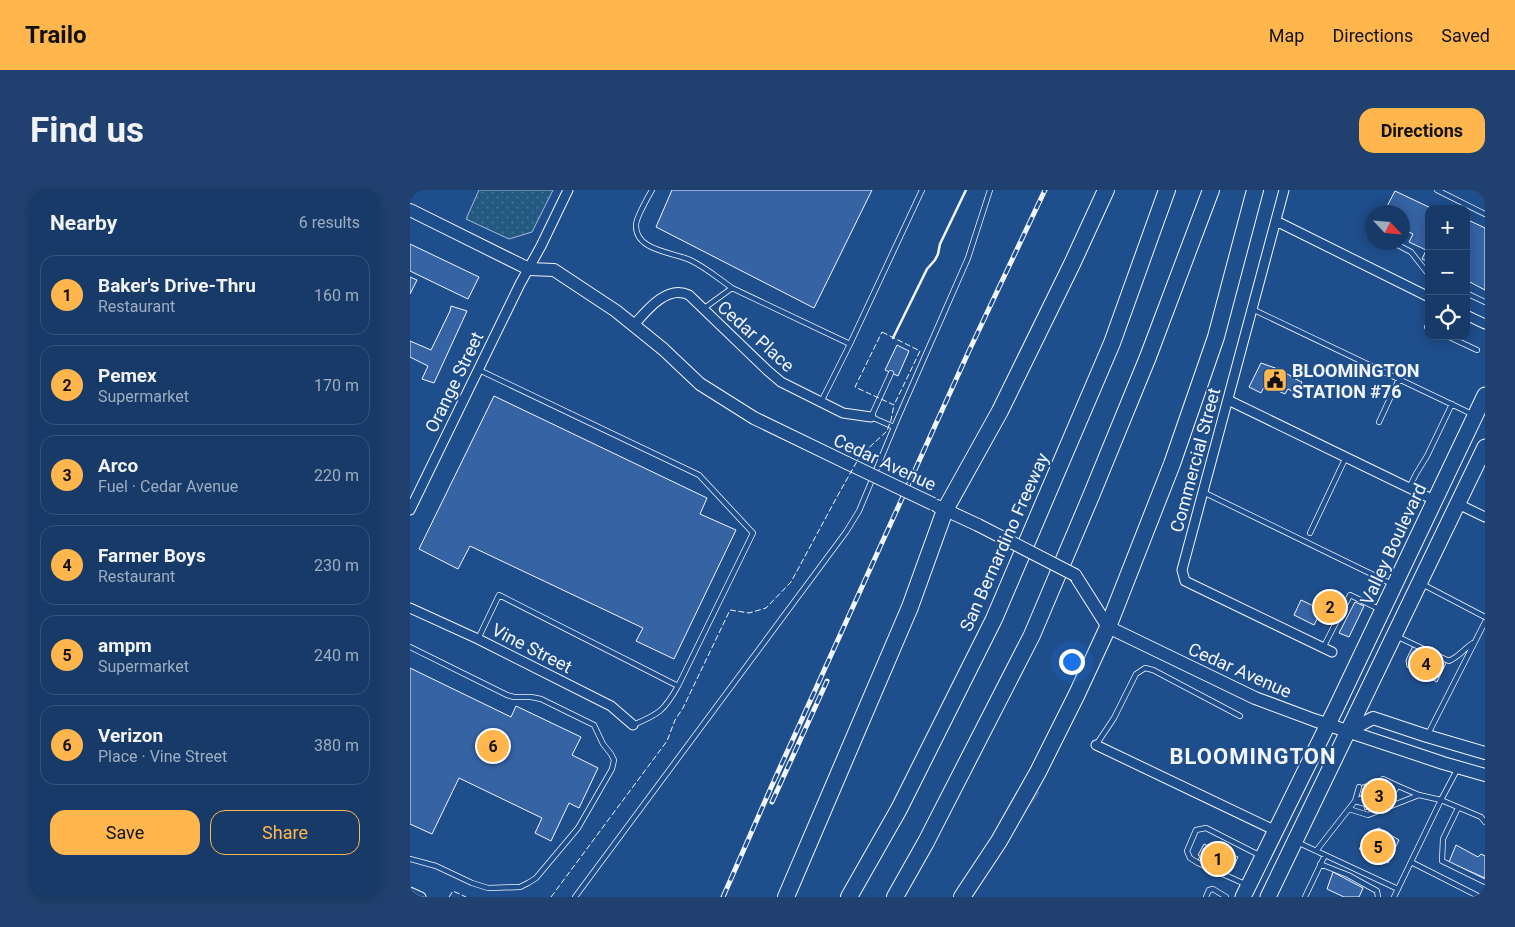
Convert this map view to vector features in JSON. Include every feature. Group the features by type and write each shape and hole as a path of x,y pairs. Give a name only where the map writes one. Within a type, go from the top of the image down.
{"highway":[{"path":"786,897 910,607 939,507 1000,412 1106,190"},
{"name":"San Bernardino Freeway","path":"848,897 898,809 994,619 1112,343 1168,190"},
{"path":"895,897 926,842 1032,635 1144,366 1211,190"},
{"path":"962,897 999,841 1038,772 1108,627 1172,464 1216,337 1255,190"}],"main road":[{"name":"Cedar Avenue","path":"410,210 529,269 554,270 616,311 663,349 700,384 754,418 978,525 1075,575 1108,627 1255,698 1328,725 1458,768 1485,775"},
{"name":"Valley Boulevard","path":"1246,892 1383,611 1485,395"},
{"path":"1268,897 1485,447"},
{"path":"1349,731 1373,718 1485,753"}],"street":[{"name":"Orange Street","path":"410,510 568,190"},
{"name":"Commercial Street","path":"1284,190 1182,570 1185,581 1328,650"},
{"path":"1276,221 1425,295"},
{"name":"Cedar Place","path":"633,326 651,306 664,297 676,292 682,292 688,295 781,382 843,413 871,417"},
{"path":"1470,317 1485,324"},
{"path":"1228,400 1434,500"},
{"path":"1458,504 1485,517"},
{"name":"Vine Street","path":"410,608 478,639 611,706 633,725"},
{"path":"1096,745 1276,831"},
{"path":"410,892 421,897"}],"lane":[{"path":"652,190 636,224 637,234 643,242 666,253 689,259 732,288 850,344"},
{"path":"821,402 922,190"},
{"path":"575,897 846,532 859,511 968,258 990,190"},
{"path":"1437,190 1485,214"},
{"path":"1407,250 1425,269"},
{"path":"703,310 732,288"},
{"path":"1470,295 1485,302"},
{"path":"1252,309 1475,416"},
{"path":"1456,340 1477,350"},
{"path":"478,370 699,476 753,533 668,704 654,716 633,725"},
{"path":"891,373 871,417 894,427"},
{"path":"1379,422 1399,379"},
{"path":"1409,488 1452,404"},
{"path":"1310,532 1346,457"},
{"path":"1203,492 1395,586"},
{"path":"1420,584 1485,617"},
{"path":"478,639 499,595 678,686"},
{"path":"1328,650 1350,595 1383,611"},
{"path":"1427,736 1485,622"},
{"path":"1395,636 1449,661 1460,656 1467,647 1475,642"},
{"path":"410,647 508,695 541,699 594,725 614,760 612,769 578,828 536,878 520,887 488,888 472,883 436,866 410,859"},
{"path":"1096,745 1096,742 1114,718 1136,674 1145,668 1153,670 1240,716"},
{"path":"1394,897 1458,768"},
{"path":"1383,779 1419,795 1441,800 1481,817 1485,822"},
{"path":"1386,790 1398,786"},
{"path":"1389,797 1398,786"},
{"path":"1316,851 1355,801 1359,787"},
{"path":"1349,809 1368,815 1419,795"},
{"path":"1355,801 1363,798"},
{"path":"1355,801 1366,804"},
{"path":"1458,808 1443,839 1442,861 1485,882"},
{"path":"1246,892 1190,858 1186,851 1196,830 1206,828 1263,857"},
{"path":"1296,842 1398,889"},
{"path":"1305,897 1325,855"},
{"path":"1411,862 1480,897"},
{"path":"1320,864 1348,875 1377,891 1378,897"},
{"path":"1206,897 1209,890 1213,889 1226,897"}],"shaded area":[{"path":"479,190 553,190 532,232 509,239 466,219"}],"building":[{"path":"672,190 872,190 814,308 656,227"},
{"path":"1395,191 1425,205 1425,250 1410,242 1413,234 1410,233 1410,205 1388,205"},
{"path":"1470,221 1485,228 1485,290 1470,282"},
{"path":"410,244 479,277 468,299 410,271"},
{"path":"410,277 417,280 410,294"},
{"path":"451,306 467,311 434,383 422,379 428,366 410,357 410,341 431,350"},
{"path":"897,345 909,351 898,376 885,370"},
{"name":"BLOOMINGTON STATION #76","path":"1261,363 1285,371 1291,377 1302,382 1296,393 1288,389 1285,394 1265,385 1261,393 1249,387"},
{"path":"494,396 707,498 700,514 736,530 674,659 636,641 643,628 470,546 458,569 419,549"},
{"path":"1328,598 1339,603 1330,620 1319,615"},
{"path":"1301,600 1322,610 1314,625 1294,615"},
{"path":"1355,602 1364,606 1349,637 1339,633"},
{"path":"1413,646 1447,661 1437,682 1407,667 1406,660"},
{"path":"410,668 511,717 516,706 581,737 572,755 598,768 579,808 569,803 551,841 535,833 542,818 459,778 432,834 410,824"},
{"path":"1380,779 1387,803 1365,810 1357,787"},
{"path":"1379,828 1399,840 1388,863 1359,849 1371,831"},
{"path":"1204,844 1228,855 1229,853 1238,857 1234,866 1229,864 1226,872 1198,860 1200,856 1198,855"},
{"path":"1456,845 1478,857 1481,854 1485,856 1485,878 1449,862"},
{"path":"1333,872 1363,888 1359,897 1344,897 1327,889"}],"waterway":[{"path":"1028,806 1038,793"}],"railway":[{"path":"723,897 968,353 1045,190"},
{"path":"772,802 827,681"}],"fence":[{"path":"882,332 920,351 894,405 855,387 882,332"},
{"path":"551,897 667,741 675,720 683,708 730,610 749,613 766,608 791,582 860,456 887,431 894,405"},
{"path":"449,897 453,891 466,897"}],"wall":[{"path":"893,338 927,269 938,254 940,244 966,190"}],"place":[{"name":"BLOOMINGTON STATION #76","path":"1275,380"},
{"name":"Pemex","path":"1330,607"},
{"name":"Farmer Boys","path":"1426,664"},
{"name":"Verizon","path":"493,746"},
{"name":"Arco","path":"1379,796"},
{"name":"ampm","path":"1378,847"},
{"name":"Baker's Drive-Thru","path":"1218,859"}],"district":[{"name":"BLOOMINGTON","path":"1253,756"}]}
